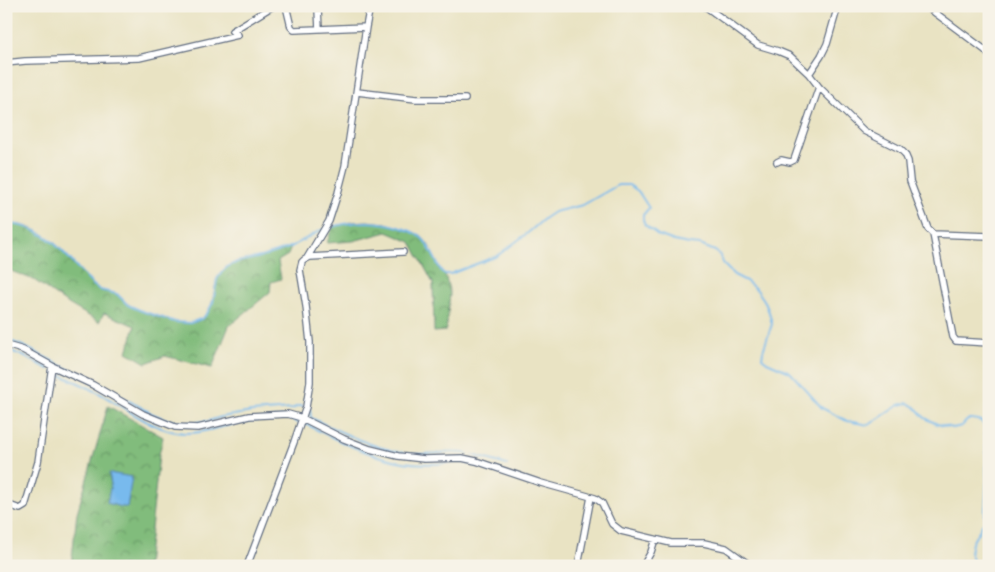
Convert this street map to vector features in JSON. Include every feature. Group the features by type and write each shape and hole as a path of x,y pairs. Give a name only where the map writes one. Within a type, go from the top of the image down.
{"street":[{"path":"6,63 139,58 159,54 238,35 232,31 273,6"},
{"path":"286,6 292,29 366,27"},
{"path":"246,566 291,451 306,406 310,382 310,342 300,270 302,262 307,258 318,241 328,221 338,193 345,166 370,6"},
{"path":"705,6 746,38 758,45 790,56 864,131 905,154 908,161 910,181 928,229 933,234 954,337 956,341 989,343"},
{"path":"809,74 827,44 838,6"},
{"path":"926,6 989,55"},
{"path":"318,9 319,29"},
{"path":"777,162 781,160 789,162 794,160 819,87"},
{"path":"356,92 416,98 465,99"},
{"path":"933,234 989,236"},
{"path":"307,258 404,252"},
{"path":"6,345 23,350 52,366 93,384 143,414 175,427 198,428 249,416 288,414 302,418 344,439 370,449 398,456 424,459 462,458 476,461 541,483 595,498 602,503 612,524 621,530 671,543 704,543 726,548 751,566"},
{"path":"6,506 20,509 25,506 38,462 52,366"},
{"path":"578,566 591,497"},
{"path":"644,566 655,539"}],"green space":[{"path":"352,222 386,223 413,232 421,236 428,244 440,270 445,274 450,294 446,331 434,332 433,283 411,242 387,232 353,241 327,243 332,227"},
{"path":"6,224 21,225 45,235 100,290 115,293 129,305 143,312 183,323 192,323 202,319 208,312 218,278 221,272 230,265 291,247 288,255 278,261 281,279 271,282 270,292 229,326 212,368 165,356 146,363 127,352 135,326 104,313 99,322 65,302 34,280 6,269"},
{"path":"108,406 163,437 159,455 147,566 71,566 77,513"}],"water":[{"path":"109,473 132,477 127,507 107,503 111,484"}],"waterway":[{"path":"327,228 347,223 376,222 386,223 409,231 422,238 442,272 450,274 497,256 554,212 583,205 618,185 629,185 638,191 649,208 643,215 645,225 658,235 674,241 700,245 715,251 720,255 724,265 734,275 746,281 757,290 764,300 772,324 762,358 790,372 822,408 847,421 869,425 899,405 908,403 915,407 925,418 937,424 953,428 962,426 970,419 981,421 985,427 987,481 985,520 972,543 970,552 975,566"},
{"path":"6,224 21,225 45,236 100,290 117,294 128,305 142,311 175,322 190,323 203,318 208,312 213,302 217,279 227,267 237,262 265,256 291,247 323,229"},
{"path":"6,339 74,372"},
{"path":"6,349 49,369"},
{"path":"54,372 99,393 150,423 173,431 196,433 243,422 283,417 298,423"},
{"path":"78,373 153,414 168,420 185,423 303,406"},
{"path":"308,408 310,409 311,418 387,449 414,454 455,452 468,454"},
{"path":"303,424 378,456 420,464 460,462 508,476"},
{"path":"473,455 507,465"}]}
